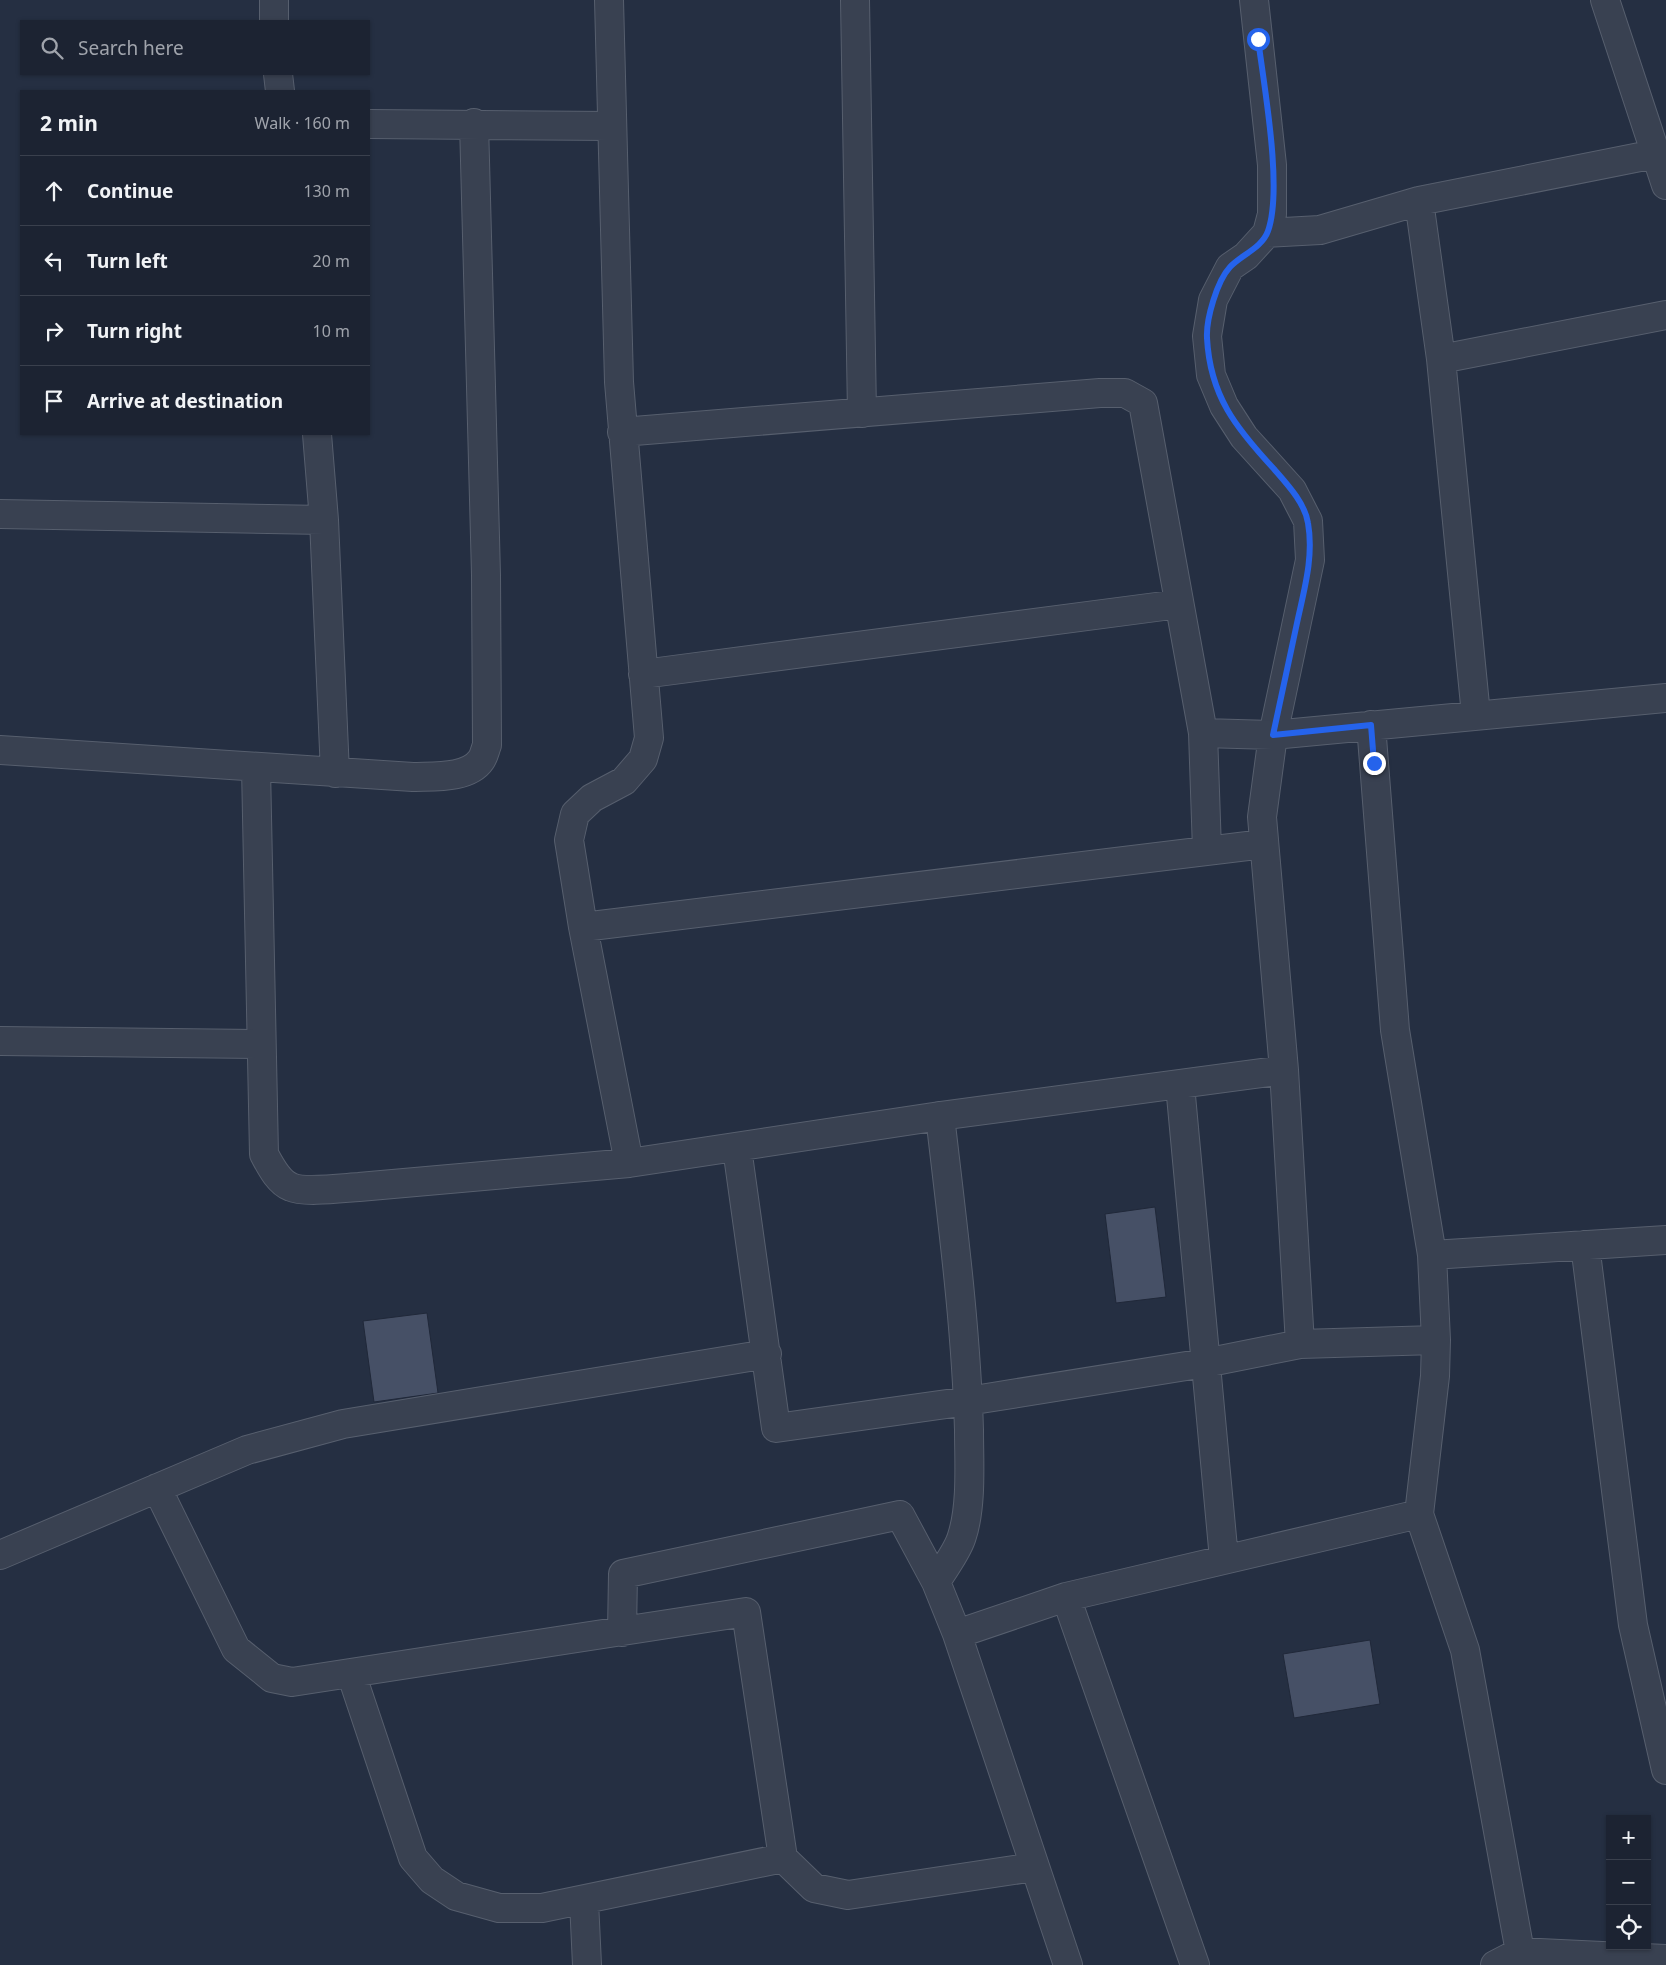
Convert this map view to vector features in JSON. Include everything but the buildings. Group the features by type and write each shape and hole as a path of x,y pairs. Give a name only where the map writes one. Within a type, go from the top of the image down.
{"street":[{"path":"274,0 274,20"},
{"path":"608,0 622,432 649,738 643,759 624,781 592,798 575,814 568,840 629,1163"},
{"path":"855,0 862,412"},
{"path":"1254,0 1272,165 1272,214 1267,233 1246,256 1230,267 1213,300 1207,336 1211,374 1224,406 1244,437 1292,490 1308,521 1310,560 1273,735 1262,817 1284,1070 1300,1344"},
{"path":"1606,0 1666,185"},
{"path":"278,75 280,90"},
{"path":"370,124 474,123 611,126"},
{"path":"0,750 413,777 458,773 466,771 481,761 487,745 486,574 474,123"},
{"path":"1267,233 1320,230 1419,201 1655,154"},
{"path":"1419,201 1441,359 1476,715"},
{"path":"1441,359 1666,314"},
{"path":"622,432 1100,393 1126,393 1143,403 1203,733 1207,850"},
{"path":"317,435 324,520 335,773"},
{"path":"0,514 324,520"},
{"path":"643,674 1180,604"},
{"path":"1203,733 1273,735 1666,698"},
{"path":"1371,725 1395,1030 1432,1255 1436,1340 1435,1376 1419,1514 1465,1650 1520,1952"},
{"path":"256,768 264,1154 276,1176 291,1188 359,1187 629,1163 940,1116 1284,1070"},
{"path":"583,927 1264,844"},
{"path":"0,1041 261,1044"},
{"path":"1180,1085 1224,1559"},
{"path":"936,1582 962,1536 968,1497 968,1401 955,1241 940,1116"},
{"path":"737,1148 776,1428 968,1401 1205,1363 1300,1344 1436,1340"},
{"path":"1432,1255 1666,1240"},
{"path":"1585,1246 1633,1625 1666,1770"},
{"path":"0,1555 247,1450 343,1424 767,1354"},
{"path":"157,1488 236,1649 272,1678 292,1682 746,1612 783,1858 814,1888 848,1895 1034,1867"},
{"path":"957,1634 1066,1597 1419,1514"},
{"path":"622,1632 623,1574 900,1515 936,1582 957,1634 1068,1965"},
{"path":"1066,1597 1195,1965"},
{"path":"351,1673 413,1858 432,1880 456,1896 499,1908 542,1908 584,1901 783,1858"},
{"path":"584,1901 587,1965"},
{"path":"1495,1965 1520,1952 1666,1959"}],"route":[{"path":"1258,39 1272,165 1272,214 1267,233 1246,256 1230,267 1213,300 1207,336 1211,374 1224,406 1244,437 1292,490 1308,521 1310,560 1273,735 1371,725 1374,763"}]}
